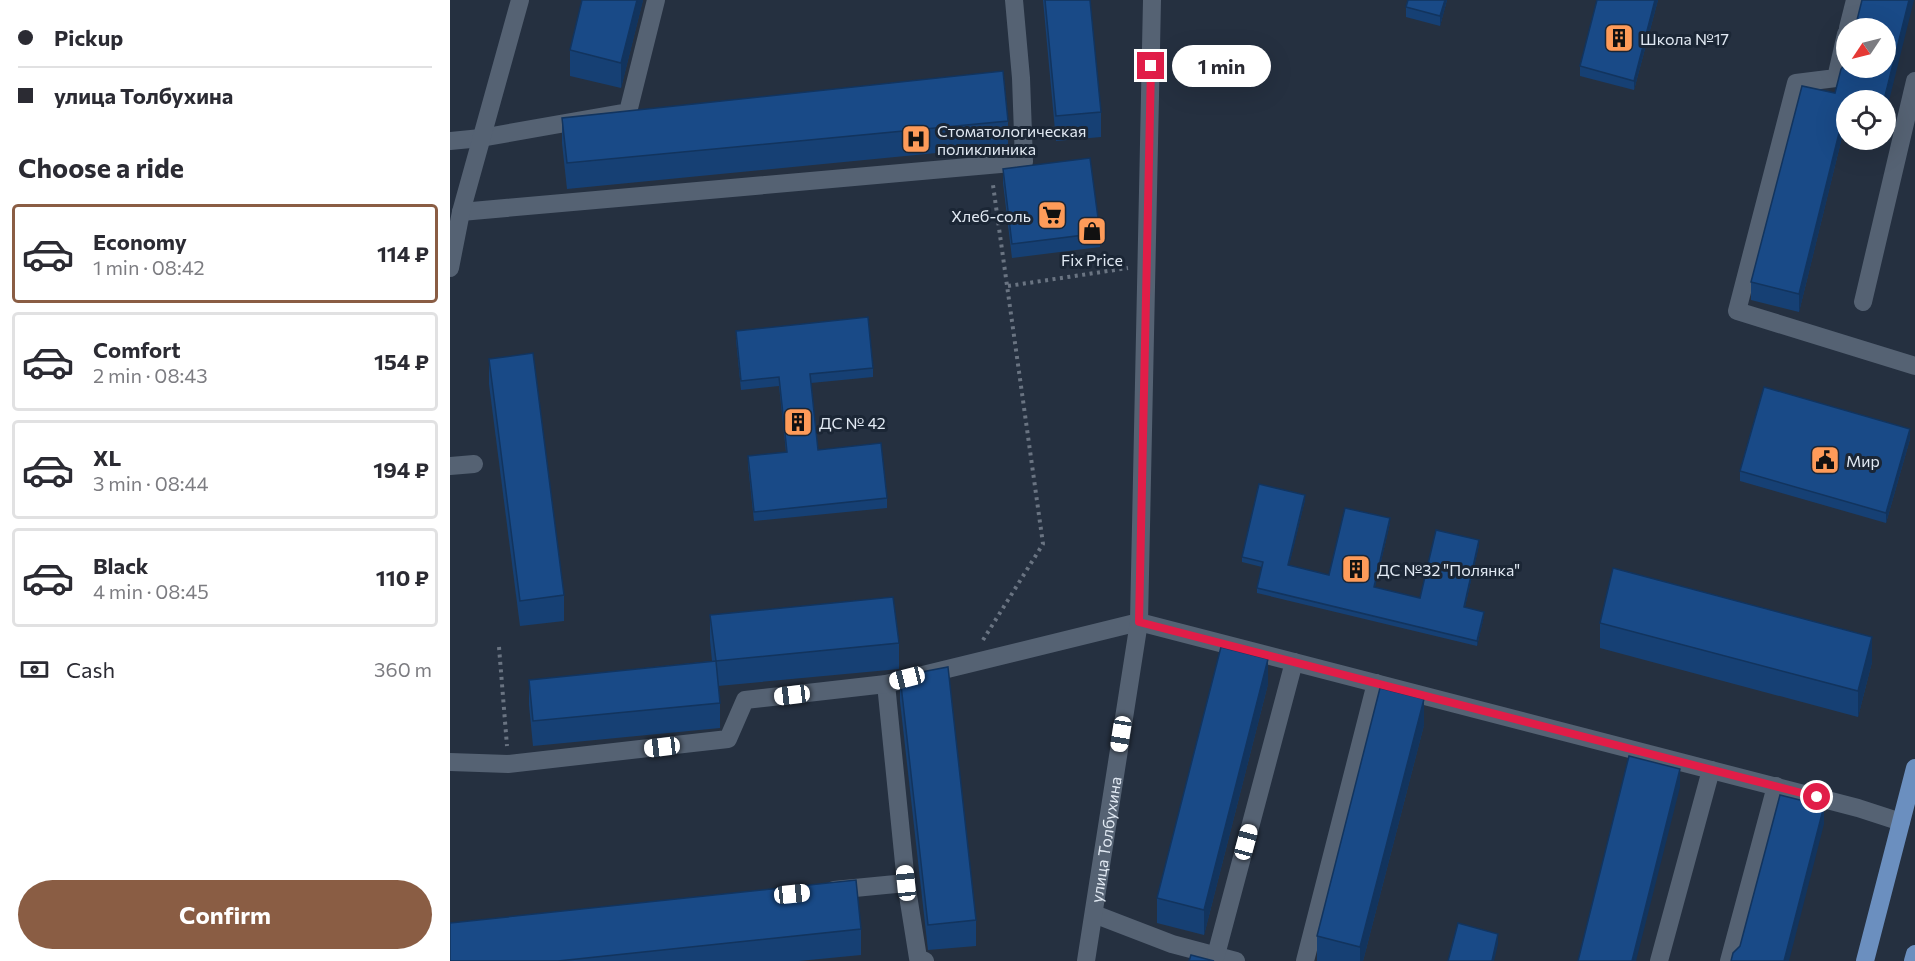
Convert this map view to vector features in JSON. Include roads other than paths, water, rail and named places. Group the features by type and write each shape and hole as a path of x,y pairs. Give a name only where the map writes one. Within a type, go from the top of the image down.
{"main road":[{"path":"1865,961 1915,768"},
{"path":"1913,961 1915,954"}],"street":[{"path":"450,268 460,212 520,0"},
{"path":"628,112 656,0"},
{"path":"460,212 1024,162 1015,78 1014,0"},
{"name":"улица Толбухина","path":"1086,961 1139,622 1152,0"},
{"path":"1850,18 1855,0"},
{"path":"1836,78 1796,83 1737,311 1915,366"},
{"path":"1863,302 1915,81"},
{"path":"450,141 652,110"},
{"path":"450,466 474,464"},
{"path":"450,762 508,764 728,739 745,700 886,684 1139,622 1776,786 1901,822"},
{"path":"1216,955 1294,662"},
{"path":"1305,961 1376,683"},
{"path":"886,684 906,883 918,958 925,961"},
{"path":"1659,961 1711,770"},
{"path":"1729,961 1776,786"},
{"path":"813,892 906,883"},
{"path":"1094,914 1170,952 1216,955 1236,961"}],"place":[{"name":"Школа №17","path":"1619,38"},
{"name":"Стоматологическая поликлиника","path":"916,139"},
{"name":"Хлеб-соль","path":"1052,215"},
{"name":"Fix Price","path":"1092,231"},
{"name":"ДС № 42","path":"798,422"},
{"name":"Мир","path":"1825,460"},
{"name":"ДС №32 \"Полянка\"","path":"1356,569"}]}
